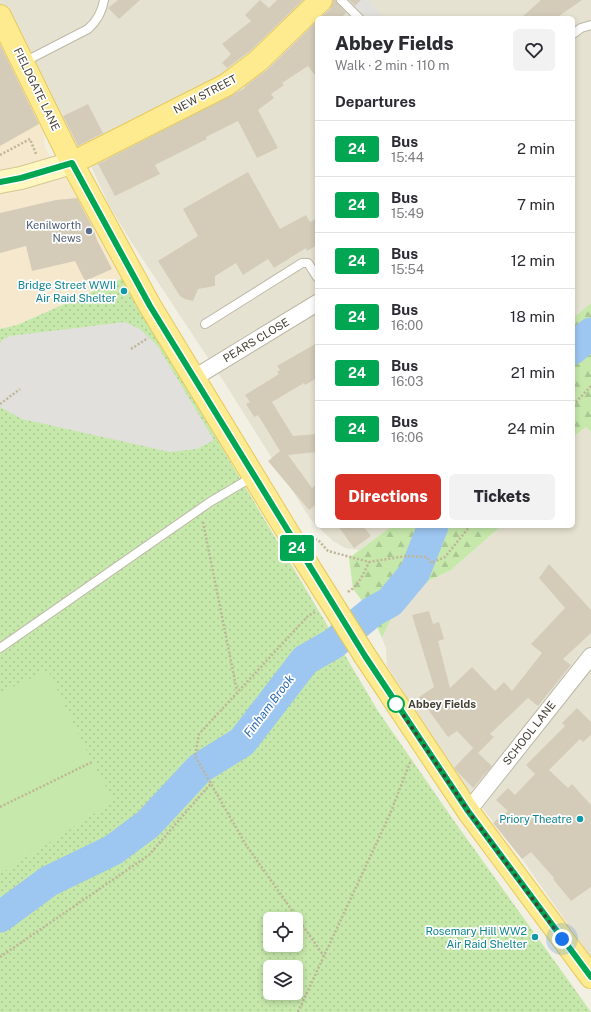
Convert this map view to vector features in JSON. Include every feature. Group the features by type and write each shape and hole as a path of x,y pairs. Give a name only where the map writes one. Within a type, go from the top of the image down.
{"main road":[{"name":"NEW STREET","path":"72,163 226,85 258,61 321,0"},
{"name":"FIELDGATE LANE","path":"0,16 24,62 72,163 150,306 304,559 426,750 468,811 591,977"}],"street":[{"path":"0,182 21,178 72,163"},
{"name":"PEARS CLOSE","path":"194,378 315,304"},
{"name":"SCHOOL LANE","path":"468,811 591,656"}],"lane":[{"path":"24,62 88,29 96,22 102,11 104,0"},
{"path":"341,0 357,16"},
{"path":"575,32 581,28 591,25"},
{"path":"205,324 302,264 308,263 315,273"},
{"path":"0,648 201,508 244,482"}],"path":[{"path":"0,155 30,139"},
{"path":"132,349 149,337"},
{"path":"575,403 591,386"},
{"path":"0,404 20,389"},
{"path":"201,508 237,692"},
{"path":"292,539 310,537 319,541 328,551 369,562 406,556 428,557 431,563 445,557 468,528"},
{"path":"353,589 364,576 369,562"},
{"path":"316,612 308,616 199,734 195,756 212,782 246,845 324,956"},
{"path":"298,1012 390,814 410,760 426,750"},
{"path":"0,807 92,762"},
{"path":"0,957 149,854 212,782"}],"shaded area":[{"path":"0,0 309,0 238,69 80,155 0,7"},
{"path":"336,0 591,0 591,303 575,316 575,16 319,16"},
{"path":"361,0 367,0 383,16 347,16 346,15"},
{"path":"315,20 315,524 309,517 224,382 130,240 110,207 89,162 211,101 243,87"},
{"path":"6,42 43,122 45,148 65,177 74,186 123,278 17,325 0,329 0,45"},
{"path":"125,322 140,329 157,345 214,440 197,449 170,452 22,419 0,407 0,344 2,340 10,336"},
{"path":"586,427 591,432 591,957 522,859 453,770 387,666 386,648 382,638 397,606 420,585 451,570 499,528 575,528 575,435"},
{"path":"319,528 389,528 359,550 345,548 333,541"}],"green space":[{"name":"Abbey Fields","path":"123,278 141,311 378,711 452,818 591,1012 0,1012 0,329 17,325"},
{"path":"591,303 591,432 586,427 575,435 575,316"},
{"path":"389,528 499,528 451,570 420,585 397,606 382,638 371,612 353,589 349,558"},
{"path":"48,670 89,756 114,801 0,874 0,693"}],"building":[{"path":"118,0 140,0 119,19 108,8"},
{"path":"260,0 269,8 277,0 303,0 250,51 227,68 222,63 231,54 222,44 251,21 245,15"},
{"path":"333,0 336,0 346,13 343,16 322,16 330,9"},
{"path":"349,0 361,0 355,6"},
{"path":"541,0 582,0 559,16 523,16"},
{"path":"315,23 315,75 308,66 282,83 284,85 271,94 274,98 258,110 278,148 257,158 238,121 206,137 207,139 155,165 160,174 115,196 98,164 245,88 244,87 267,70"},
{"path":"0,44 39,124 0,146"},
{"path":"88,104 103,133 78,146 63,116"},
{"path":"248,172 280,229 306,215 310,222 315,219 315,246 307,251 306,248 274,268 268,259 243,275 236,263 215,276 215,286 198,289 193,301 185,299 180,296 158,261 198,236 183,209"},
{"path":"77,198 112,269 85,281 75,261 32,271 26,246 0,253 0,213 56,200"},
{"path":"315,344 315,379 305,385 304,383 272,402 293,436 315,434 315,452 288,455 312,488 315,486 315,506 309,510 268,461 280,451 258,415 254,417 246,404 250,402 245,395 279,374 277,372 280,370 277,366"},
{"path":"339,528 365,528 371,536 354,548"},
{"path":"549,564 591,610 591,633 563,659 571,665 538,706 528,698 490,734 494,737 478,753 492,766 473,788 454,768 473,748 477,752 457,731 448,737 419,697 434,687 412,615 429,611 433,624 439,622 444,639 438,641 450,688 472,667 495,691 504,682 512,691 542,653 531,644 565,608 539,578"},
{"path":"577,708 591,722 591,735 583,742 580,739 549,770 568,788 572,784 591,805 591,887 571,901 553,879 554,878 531,852 522,859 493,823 508,811 496,800 508,788 515,795 535,774 526,765 565,726 562,723"}],"waterway":[{"name":"Finham Brook","path":"575,347 591,333"},
{"name":"Finham Brook","path":"0,917 49,881 113,850 148,824 200,768 242,742 305,660 333,644 372,612 390,602 415,572 432,528"}],"bus line":[{"name":"24","path":"0,182 21,178 72,163 150,306 304,559 365,656 426,750 468,811 591,977"}],"place":[{"name":"Kenilworth News","path":"89,231"},
{"name":"Bridge Street WWII Air Raid Shelter","path":"124,291"},
{"name":"Abbey Fields","path":"396,704"},
{"name":"Priory Theatre","path":"580,819"},
{"name":"Rosemary Hill WW2 Air Raid Shelter","path":"535,937"}],"route":[{"path":"396,704 468,811 562,939"}]}
